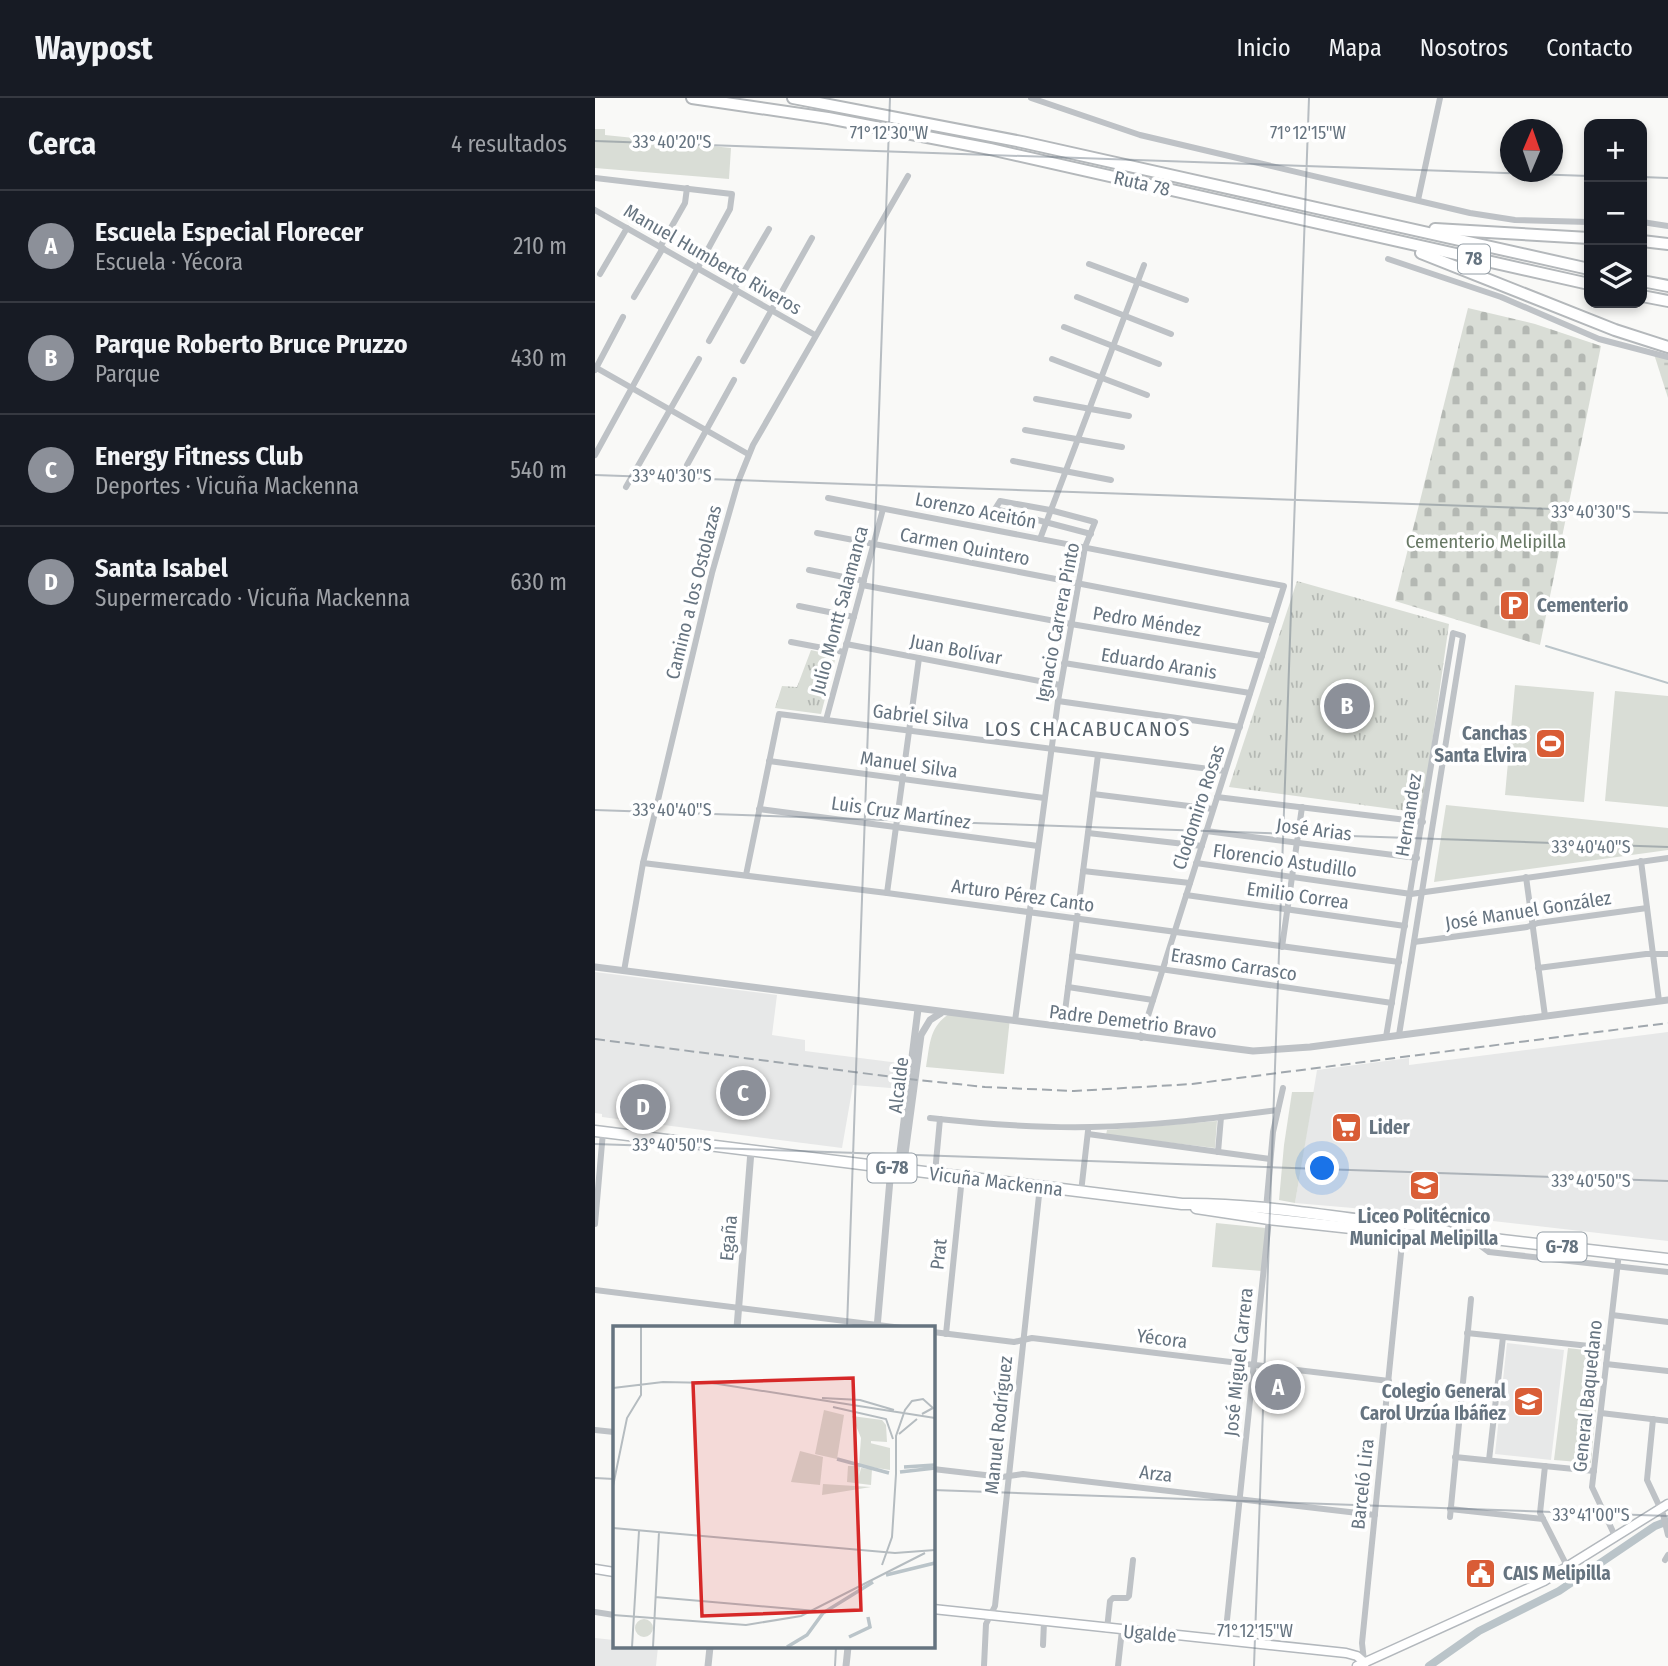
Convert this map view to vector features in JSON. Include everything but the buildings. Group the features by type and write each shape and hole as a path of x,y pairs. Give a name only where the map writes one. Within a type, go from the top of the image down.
{"highway":[{"name":"Ruta 78","path":"692,98 828,118 940,139 1584,283"},
{"name":"Ruta 78","path":"793,98 1000,137 1584,268"},
{"path":"1378,222 1480,233 1584,238"},
{"path":"1359,233 1446,261 1615,330 1668,346"},
{"path":"1647,242 1668,244"},
{"path":"1647,282 1668,286"},
{"path":"1647,297 1668,302"}],"main road":[{"name":"Vicuña Mackenna","path":"598,1132 1182,1204 1211,1211 1267,1214 1404,1229 1434,1237 1468,1236 1668,1259"},
{"path":"1361,1664 1513,1597 1568,1568 1615,1536 1664,1509"},
{"path":"595,1569 613,1572"},
{"name":"Ugalde","path":"935,1609 1346,1653 1357,1656 1361,1664"}],"street":[{"path":"1031,98 1140,135 1470,213 1515,220 1584,222"},
{"path":"1418,200 1440,98"},
{"name":"Camino a los Ostolazas","path":"624,971 643,863 712,573 748,454 908,176"},
{"path":"595,188 596,178 732,194 730,209 595,455"},
{"path":"634,297 685,203 687,188"},
{"name":"Manuel Humberto Riveros","path":"595,210 815,335"},
{"path":"1647,223 1668,226"},
{"path":"600,274 627,228"},
{"path":"709,341 769,229"},
{"path":"743,361 812,238"},
{"path":"1388,259 1501,297 1599,339 1668,357"},
{"path":"1089,264 1186,300"},
{"path":"1040,538 1144,264"},
{"path":"1077,297 1171,334"},
{"path":"623,317 595,368 748,454"},
{"path":"1064,327 1159,364"},
{"path":"626,487 699,359"},
{"path":"1052,359 1147,395"},
{"path":"687,465 734,380"},
{"path":"1036,399 1129,415"},
{"path":"1025,430 1122,447"},
{"path":"1013,461 1111,480"},
{"name":"Lorenzo Aceitón","path":"828,498 1284,586"},
{"path":"1050,510 1000,500 995,509 1091,534"},
{"name":"Julio Montt Salamanca","path":"826,720 883,509"},
{"name":"Ignacio Carrera Pinto","path":"1015,1021 1060,685 1085,547 1095,522 1050,510"},
{"name":"Carmen Quintero","path":"817,533 1273,621"},
{"name":"Pedro Méndez","path":"809,570 1071,624 1262,656"},
{"name":"Clodomiro Rosas","path":"1141,1038 1284,586"},
{"path":"799,606 854,617"},
{"name":"Hernandez","path":"1387,1037 1453,633 1463,636 1399,1035"},
{"path":"791,642 844,652"},
{"name":"Juan Bolívar","path":"846,644 1060,685"},
{"path":"887,893 919,658"},
{"name":"Eduardo Aranis","path":"1064,663 1250,693"},
{"path":"1058,701 1240,727"},
{"name":"Gabriel Silva","path":"769,761 779,714 1225,771"},
{"path":"1063,1027 1098,755"},
{"path":"745,874 769,761"},
{"name":"Manuel Silva","path":"769,761 1044,798"},
{"path":"1093,794 1213,809"},
{"path":"1217,796 1423,822"},
{"path":"1282,947 1302,807"},
{"name":"Luis Cruz Martínez","path":"759,809 1038,846"},
{"name":"José Arias","path":"1206,831 1417,859"},
{"name":"Florencio Astudillo","path":"1088,833 1202,846"},
{"name":"Florencio Astudillo","path":"1196,863 1411,894 1668,858"},
{"path":"1641,861 1659,1001"},
{"name":"Arturo Pérez Canto","path":"643,863 745,874 1399,962"},
{"path":"1083,871 1190,883"},
{"path":"1527,877 1545,1016"},
{"name":"Emilio Correa","path":"1186,895 1405,926"},
{"name":"José Manuel González","path":"1414,942 1647,908"},
{"path":"1538,968 1668,954"},
{"name":"Erasmo Carrasco","path":"1072,956 1392,1003"},
{"name":"Padre Demetrio Bravo","path":"595,967 941,1013 1264,1051 1668,1000"},
{"path":"1068,988 1153,1000"},
{"name":"Alcalde","path":"877,1326 918,1009"},
{"name":"Alcalde","path":"898,1169 921,1035 925,1027 941,1013"},
{"name":"José Miguel Carrera","path":"1225,1639 1254,1365 1270,1158 1283,1088"},
{"path":"1088,1131 1278,1110"},
{"path":"1218,1152 1221,1117"},
{"path":"930,1118 1088,1131 1270,1158"},
{"path":"935,1173 940,1119"},
{"path":"1081,1192 1088,1131"},
{"path":"595,1224 598,1132"},
{"name":"Egaña","path":"737,1326 751,1151"},
{"name":"Prat","path":"946,1334 962,1177"},
{"name":"Manuel Rodríguez","path":"984,1666 986,1624 995,1606 1040,1186"},
{"name":"Barceló Lira","path":"1361,1664 1404,1229"},
{"path":"1468,1236 1489,1252 1668,1272"},
{"name":"General Baquedano","path":"1615,1536 1593,1492 1619,1253"},
{"path":"595,1290 870,1326"},
{"path":"1450,1517 1471,1299"},
{"path":"1612,1315 1668,1322"},
{"name":"Yécora","path":"935,1332 1014,1342 1032,1338 1389,1381"},
{"path":"1467,1333 1608,1348"},
{"path":"1489,1460 1503,1337"},
{"path":"1606,1364 1668,1371"},
{"path":"1601,1413 1668,1421"},
{"path":"1653,1419 1647,1478 1664,1509 1668,1535"},
{"path":"595,1430 613,1432"},
{"path":"1455,1457 1594,1471"},
{"path":"1545,1466 1540,1513 1568,1568"},
{"name":"Arza","path":"935,1469 1009,1476 1023,1474 1375,1515"},
{"path":"1450,1509 1543,1519"},
{"path":"1107,1629 1110,1601 1113,1598 1129,1596 1133,1560"},
{"path":"595,1612 613,1615"},
{"path":"1043,1645 1044,1622"},
{"path":"1118,1666 1122,1630"},
{"path":"708,1666 710,1648"},
{"path":"846,1666 848,1648"}],"shaded area":[{"path":"595,972 777,995 772,1035 805,1040 805,1051 907,1064 903,1089 853,1085 842,1148 602,1117 602,1114 595,1113"},
{"path":"1668,1032 1668,1241 1457,1217 1295,1203 1317,1070 1409,1058 1409,1065"},
{"name":"Colegio General Carol Urzúa Ibáñez","path":"1507,1343 1564,1350 1551,1460 1495,1454"},
{"path":"595,1638 613,1640 613,1648 658,1648 656,1666 595,1666"}],"green space":[{"path":"595,129 605,129 605,135 731,148 729,179 595,168"},
{"name":"Cementerio Melipilla","path":"1468,308 1535,324 1601,346 1540,645 1395,601"},
{"path":"1654,354 1668,356 1668,398"},
{"path":"1297,581 1449,624 1422,813 1229,787"},
{"path":"811,650 836,656 821,714 775,708 782,686 797,687"},
{"name":"Canchas Santa Elvira","path":"1515,685 1594,692 1584,802 1505,795"},
{"path":"1615,691 1668,696 1668,807 1605,801"},
{"path":"1446,805 1668,828 1668,850 1434,882"},
{"path":"949,1014 1010,1018 1004,1074 926,1067 934,1031"},
{"path":"1292,1092 1314,1092 1295,1203 1279,1200"},
{"path":"1217,1121 1215,1148 1106,1135 1107,1130"},
{"path":"1216,1223 1266,1228 1262,1271 1212,1267"},
{"path":"1568,1348 1601,1352 1591,1463 1554,1460"}],"waterway":[{"path":"1546,646 1668,683"},
{"path":"1429,1666 1479,1631 1559,1591 1655,1526 1668,1521"}],"railway":[{"path":"595,1039 909,1079 985,1087 1074,1091 1192,1084 1668,1023"}],"place":[{"name":"Cementerio","path":"1514,605"},
{"name":"Parque Roberto Bruce Pruzzo","path":"1347,706"},
{"name":"Canchas Santa Elvira","path":"1550,744"},
{"name":"Energy Fitness Club","path":"743,1093"},
{"name":"Santa Isabel","path":"643,1107"},
{"name":"Lider","path":"1346,1127"},
{"name":"Liceo Politécnico Municipal Melipilla","path":"1424,1185"},
{"name":"Escuela Especial Florecer","path":"1278,1387"},
{"name":"Colegio General Carol Urzúa Ibáñez","path":"1529,1402"},
{"name":"CAIS Melipilla","path":"1480,1573"}],"district":[{"name":"LOS CHACABUCANOS","path":"1088,729"}]}
